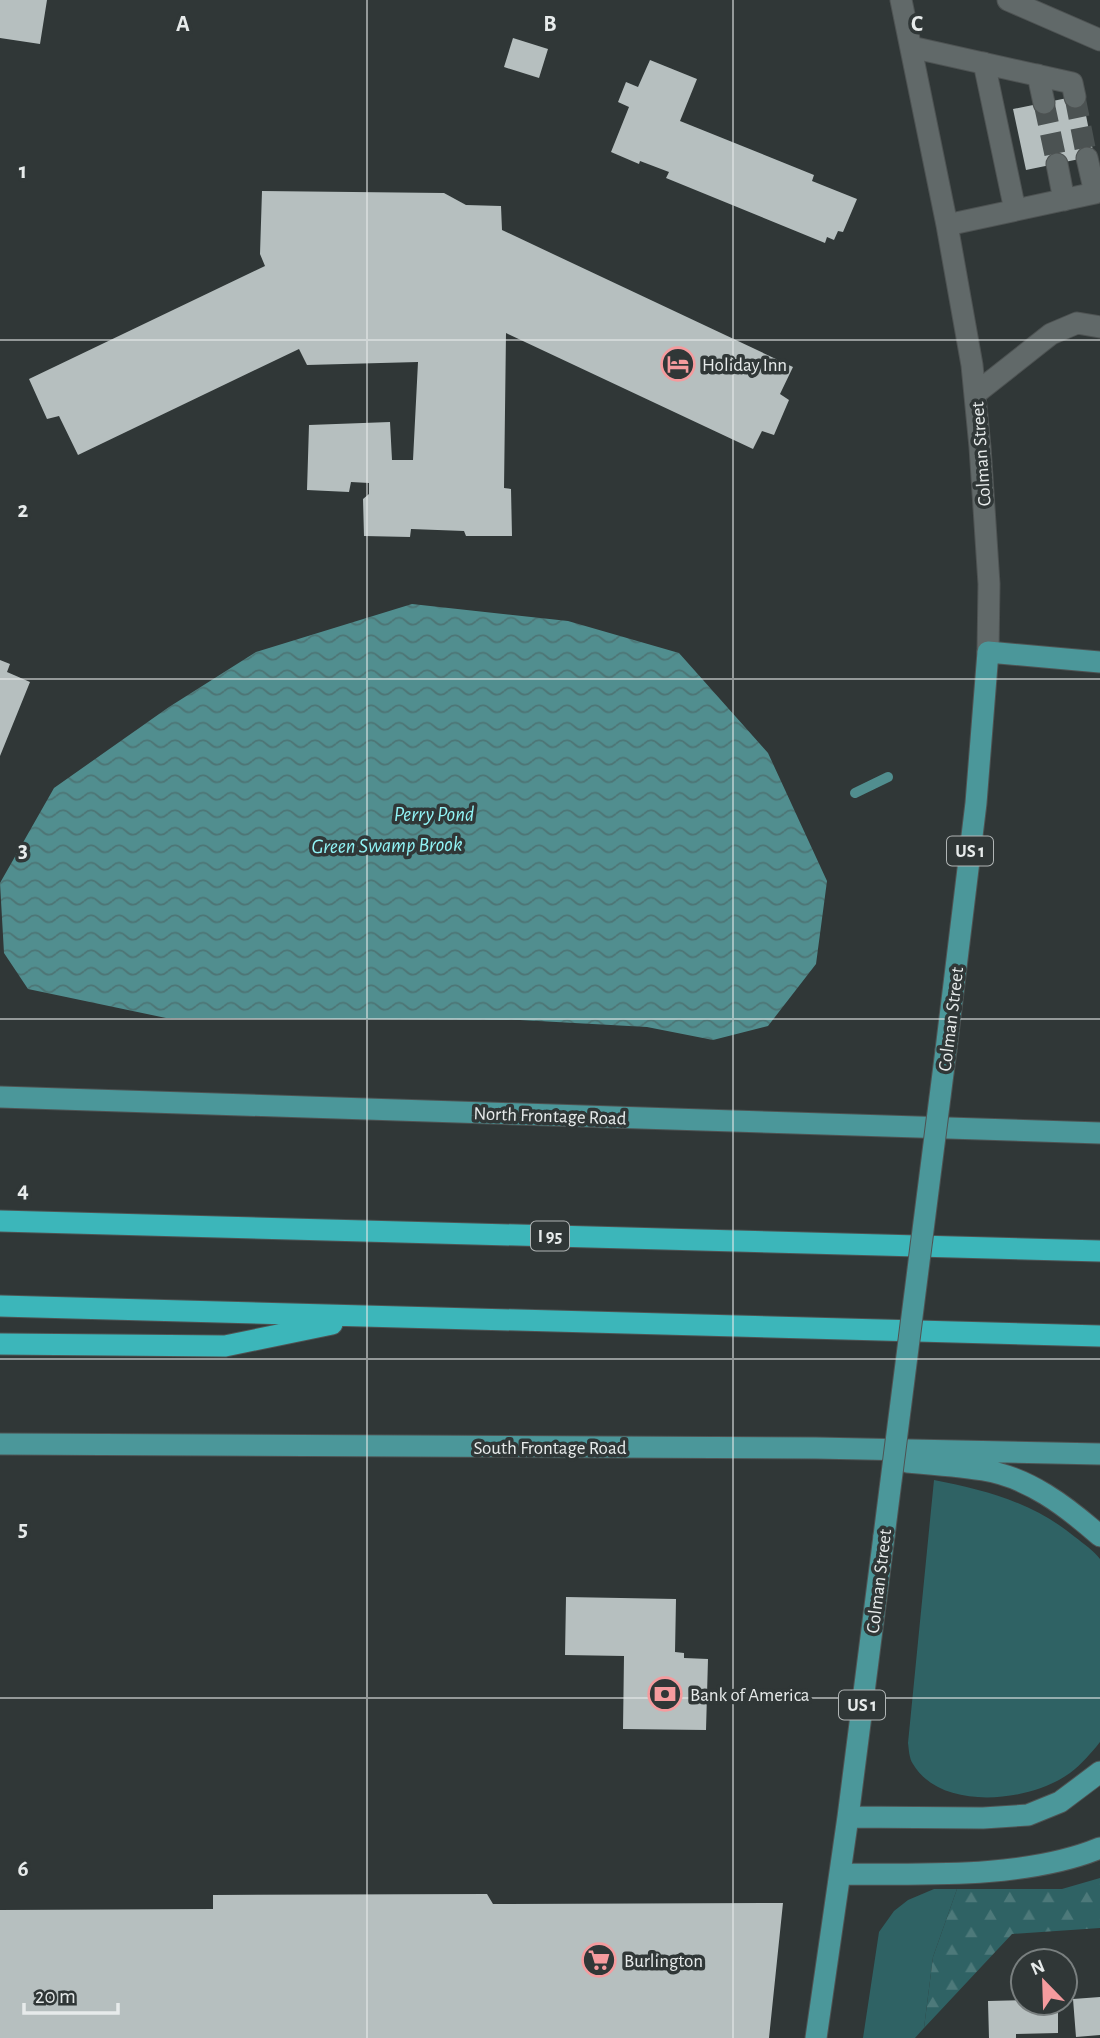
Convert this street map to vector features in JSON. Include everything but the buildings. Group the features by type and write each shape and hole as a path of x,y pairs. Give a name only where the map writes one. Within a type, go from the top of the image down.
{"highway":[{"name":"I 95","path":"0,1221 1100,1251"},
{"path":"0,1306 1100,1336"},
{"path":"0,1344 225,1346 366,1316"}],"main road":[{"path":"988,652 1100,662"},
{"name":"Colman Street","path":"816,2038 848,1817 946,1050 974,815 988,652"},
{"name":"North Frontage Road","path":"0,1097 1100,1133"},
{"name":"South Frontage Road","path":"0,1444 734,1448 1100,1454"},
{"path":"734,1448 983,1470 1002,1474 1053,1498 1100,1536"},
{"path":"848,1817 982,1818 1028,1815 1060,1802 1100,1772"},
{"path":"840,1874 1006,1869 1063,1860 1100,1848"}],"street":[{"name":"Colman Street","path":"901,0 968,341 975,394 989,584 988,652"},
{"path":"1008,0 1100,40"},
{"path":"911,47 1072,83 1075,97"},
{"path":"984,63 1015,210"},
{"path":"1038,75 1044,103"},
{"path":"947,225 1095,193 1087,158"},
{"path":"1057,164 1065,200"},
{"path":"975,394 1051,334 1077,323 1100,327"}],"green space":[{"path":"934,1480 991,1493 1043,1515 1088,1547 1100,1559 1100,1742 1070,1773 1033,1791 1011,1796 965,1796 944,1790 926,1779 911,1759 908,1743"},
{"path":"1100,1878 1100,1928 1012,1934 924,2028 933,1957 957,1889 1062,1889"},
{"path":"934,1889 957,1889 933,1957 924,2028 915,2038 863,2038 879,1932 894,1911 908,1900"}],"water":[{"name":"Perry Pond","path":"412,604 568,621 679,653 768,753 827,881 816,964 768,1026 713,1040 647,1027 520,1020 166,1018 28,989 4,953 0,883 54,788 169,707 256,652"}],"waterway":[{"name":"Green Swamp Brook","path":"855,793 888,777"}],"tunnel":[{"path":"1075,97 1087,158"},
{"path":"1044,103 1057,164"}],"place":[{"name":"Holiday Inn","path":"678,364"},
{"name":"Bank of America","path":"665,1694"},
{"name":"Burlington","path":"599,1960"}]}
